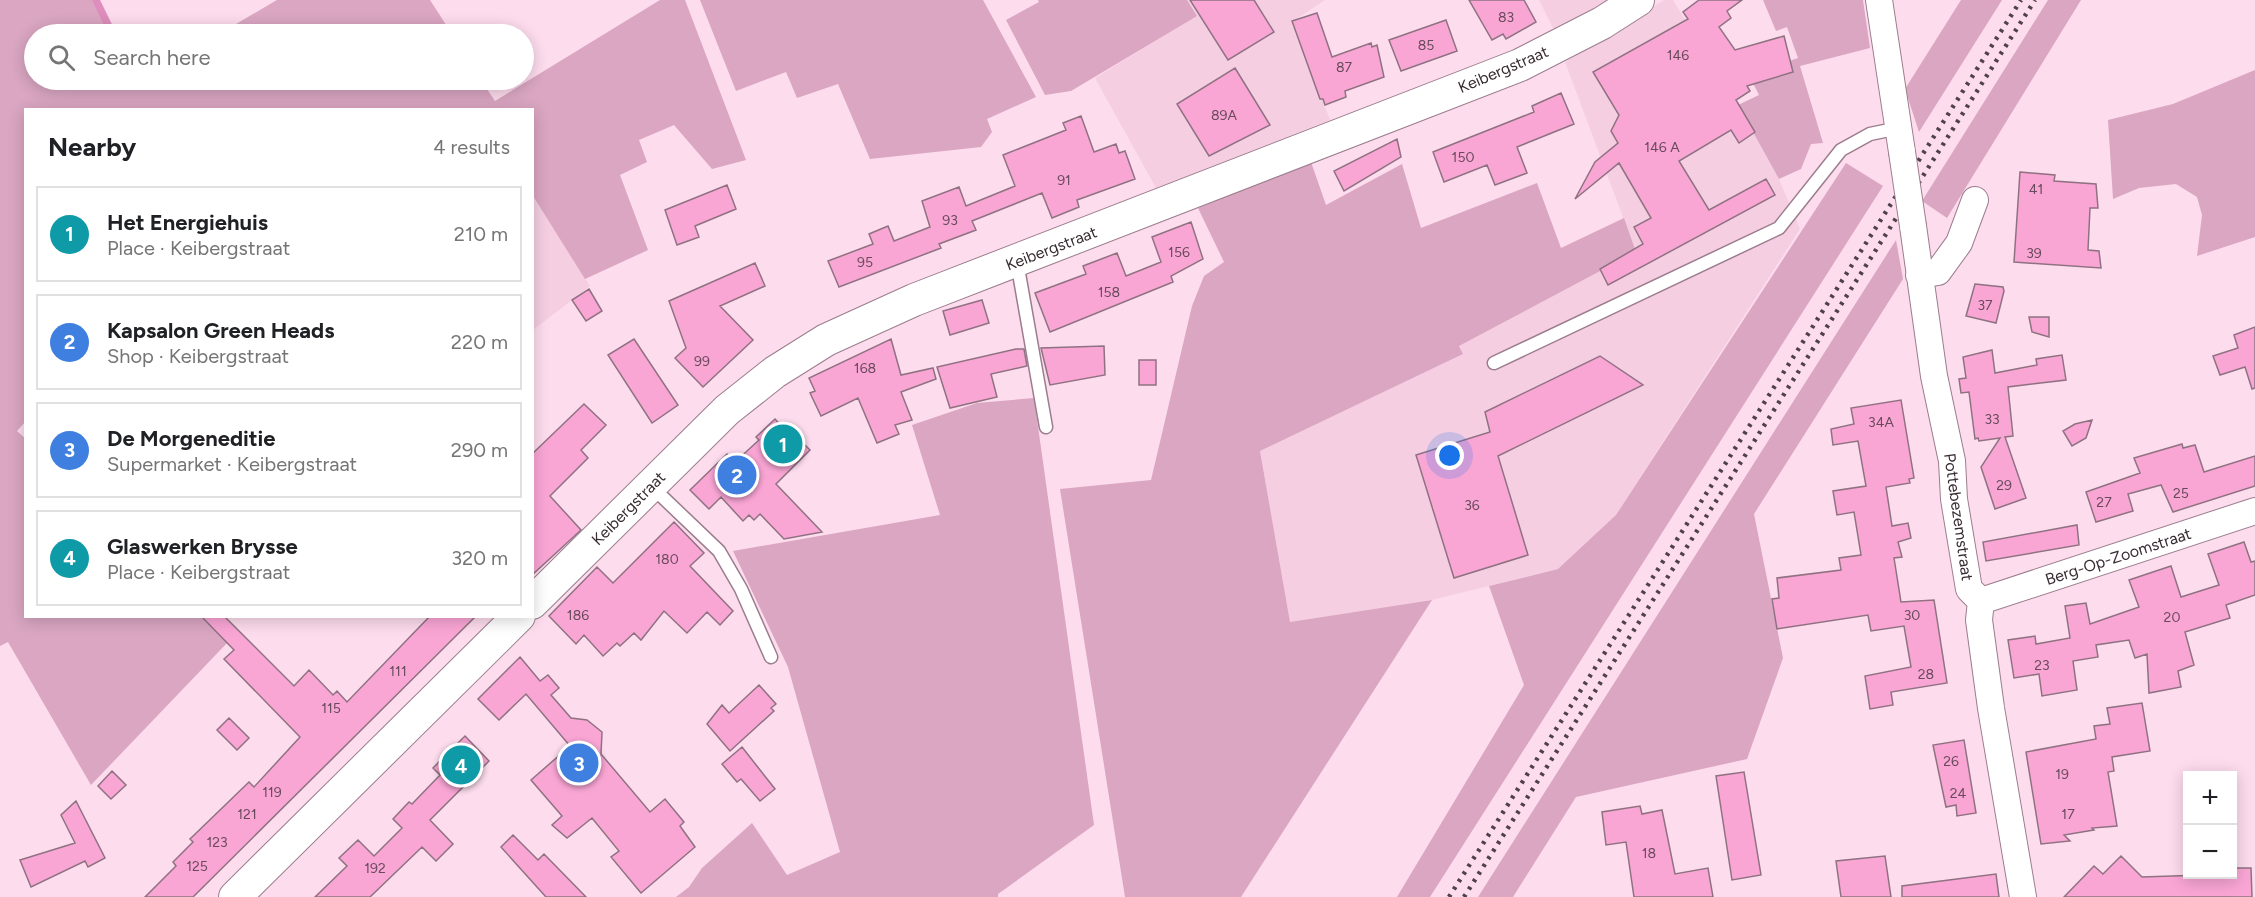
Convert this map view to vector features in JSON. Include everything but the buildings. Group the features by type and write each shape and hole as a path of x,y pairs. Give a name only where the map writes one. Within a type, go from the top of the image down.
{"street":[{"name":"Keibergstraat","path":"534,601 727,410 775,372 826,340 914,300 1520,64 1602,23 1638,0"},
{"name":"Pottebezemstraat","path":"1879,0 1934,376 1952,461 1954,499 1969,589 1981,602 1978,620 1990,708 2023,897"},
{"path":"1919,275 1938,272 1959,243 1975,200"},
{"name":"Berg-Op-Zoomstraat","path":"1981,602 2255,511"},
{"path":"235,897 517,618"}],"lane":[{"path":"1494,363 1779,228 1841,150 1870,134 1900,140"},
{"path":"1017,261 1046,427"},
{"path":"651,486 719,551 741,589 771,657"}],"shaded area":[{"path":"0,0 100,0 112,24 24,24 24,90 488,90 495,101 513,90 534,90 534,77 660,0 685,0 746,160 712,169 674,125 639,140 647,162 620,175 648,250 585,279 534,198 534,108 24,108 24,423 17,431 24,437 24,618 202,618 227,643 91,785 8,642 0,646"},
{"path":"277,0 430,0 446,24 236,24"},
{"path":"700,0 983,0 1036,97 987,119 992,132 981,147 870,159 838,84 797,98 786,72 736,91"},
{"path":"1038,0 1187,0 1197,16 1071,91 1045,95 1006,20 1039,2"},
{"path":"1187,0 1325,0 1292,22 1330,120 1156,188 1095,78 1196,16"},
{"path":"1539,0 1608,0 1554,30"},
{"path":"1664,0 1673,0 1738,105 1779,179 1800,229 1616,515 1566,567 1432,600 1290,622 1260,451 1463,354 1459,346 1636,252 1565,62"},
{"path":"1763,0 1863,0 1870,48 1800,66 1823,143 1811,144 1801,169 1779,179 1738,105 1759,95 1749,75 1798,58 1787,27 1776,31"},
{"path":"1961,0 2002,0 1919,132 1905,89"},
{"path":"2048,0 2081,0 1947,218 1922,201"},
{"path":"2255,70 2255,237 2197,256 2202,215 2197,197 2176,184 2139,188 2113,199 2108,120 2173,104"},
{"path":"1311,162 1326,205 1402,164 1421,228 1537,183 1561,248 1624,218 1636,252 1459,346 1463,354 1260,451 1290,622 1432,600 1241,897 1125,897 1060,489 1151,480 1192,306 1204,276 1224,262 1198,208"},
{"path":"1846,163 1883,186 1430,897 1397,897 1524,685 1489,586 1558,569 1616,515"},
{"path":"534,198 590,286 534,329"},
{"path":"1896,240 1903,279 1754,514 1783,658 1747,759 1576,797 1513,897 1478,897"},
{"path":"1034,398 1094,825 998,894 998,897 676,897 689,887 702,868 752,823 787,875 840,852 788,667 733,551 940,515 912,425 977,403"}],"waterway":[{"path":"96,0 107,24"}],"railway":[{"path":"1449,897 2021,0"},
{"path":"1464,897 2035,0"}],"place":[{"name":"Het Energiehuis","path":"783,444"},
{"name":"Kapsalon Green Heads","path":"737,475"},
{"name":"De Morgeneditie","path":"579,763"},
{"name":"Glaswerken Brysse","path":"461,765"}]}
